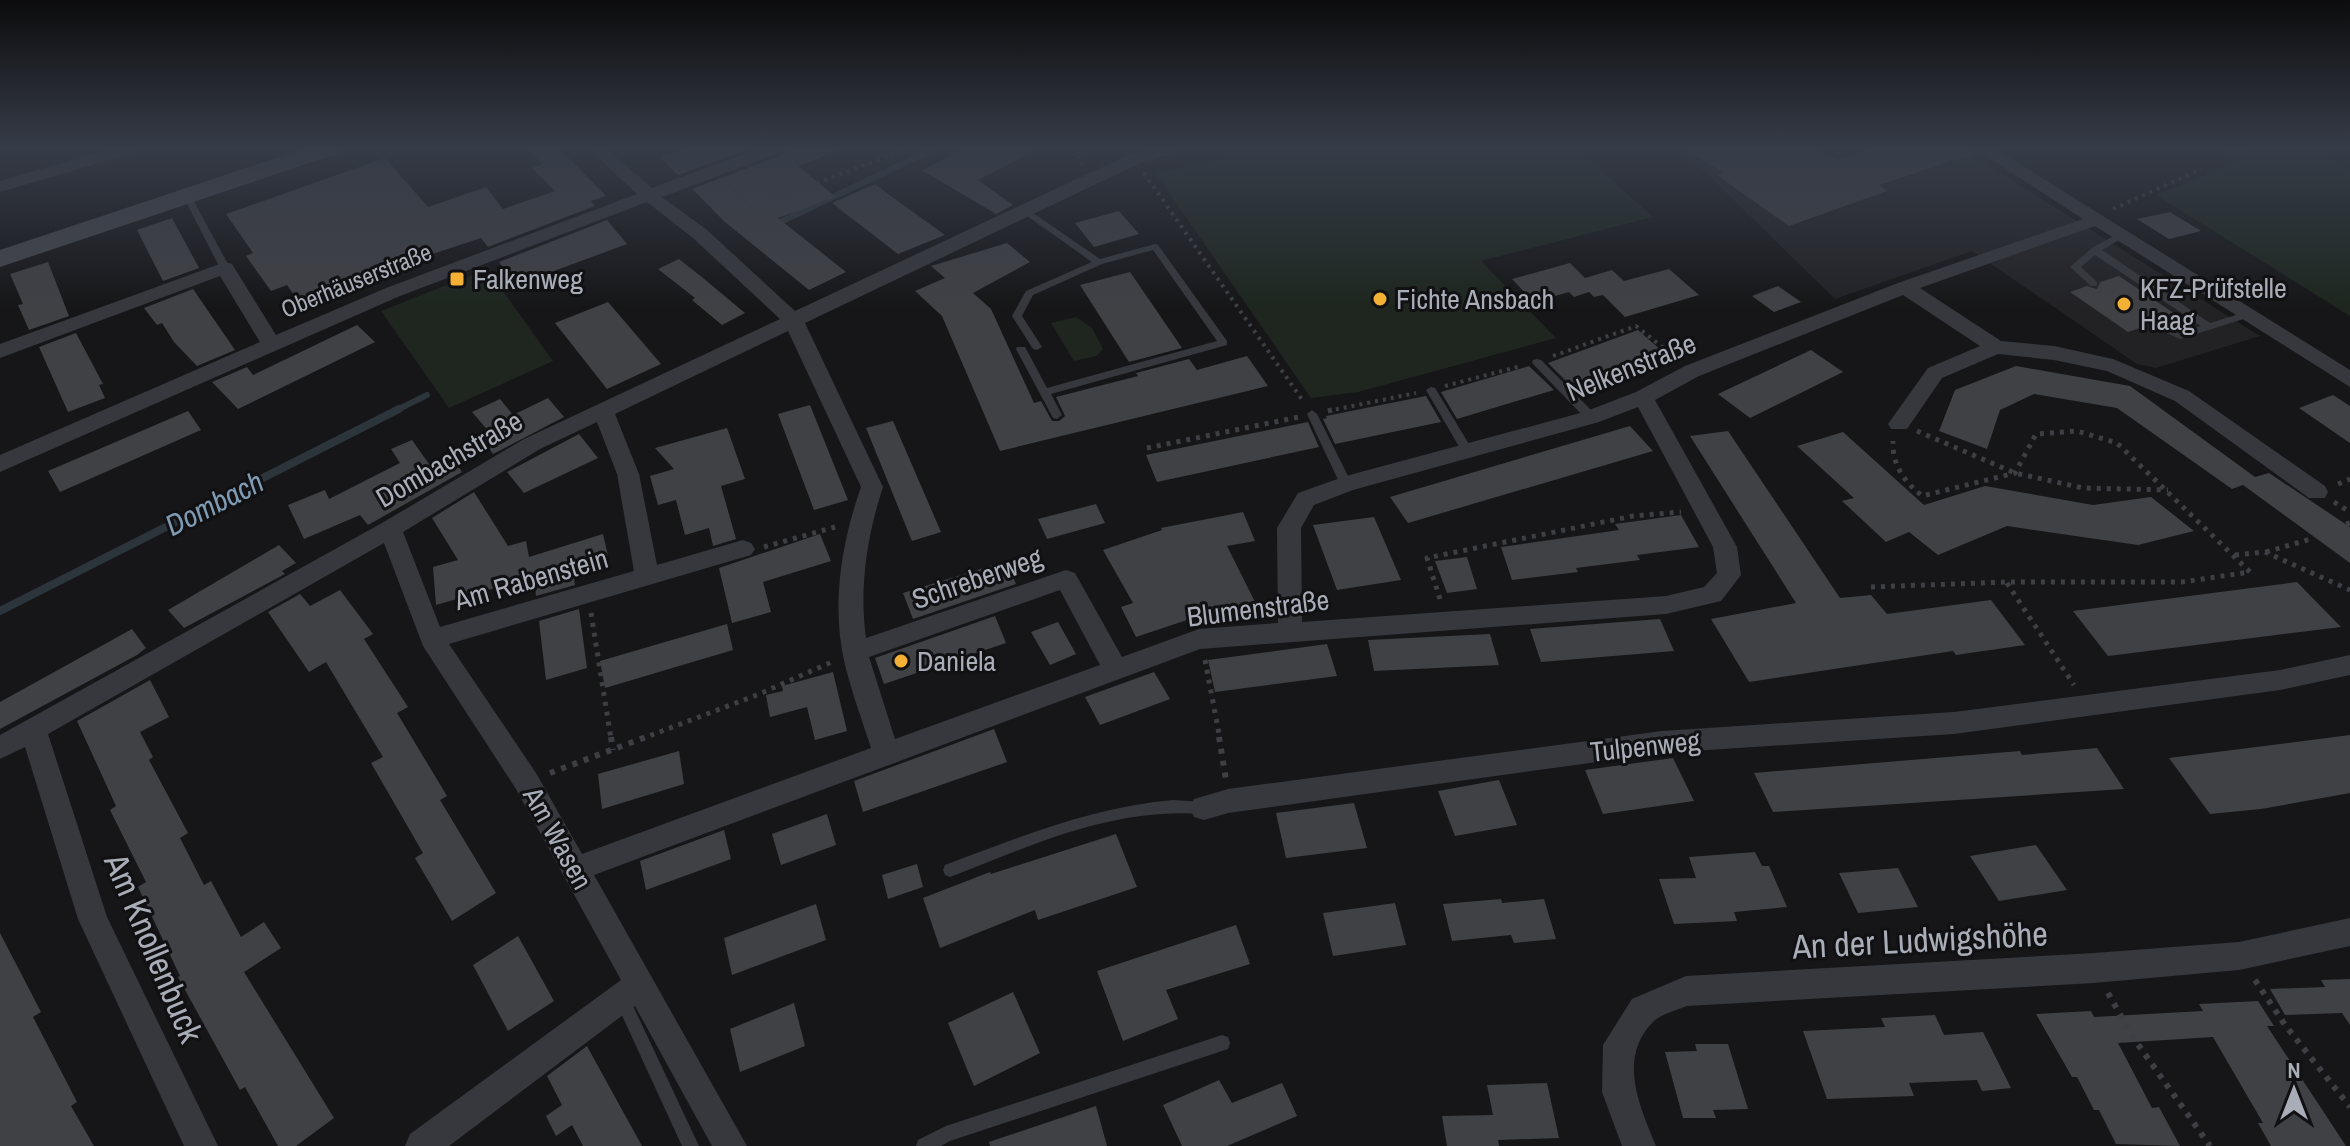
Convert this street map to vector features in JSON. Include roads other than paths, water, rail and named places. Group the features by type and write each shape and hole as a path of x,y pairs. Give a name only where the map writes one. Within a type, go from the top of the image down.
{"main road":[{"path":"0,259 171,201"}],"street":[{"name":"Oberhäuserstraße","path":"0,464 393,292 635,201"},
{"path":"657,201 708,241 794,321 872,487 859,520 851,574 855,652 886,753"},
{"name":"Dombachstraße","path":"0,748 390,529 532,444 1046,201"},
{"path":"2070,201 2350,380"},
{"name":"Nelkenstraße","path":"1290,631 1289,528 1306,499 1346,484 1591,417 1643,397 1692,371 1905,287 2099,219"},
{"path":"0,351 225,268"},
{"name":"Oberhäuserstraße","path":"225,268 271,343"},
{"path":"1905,287 1996,347 2054,353 2113,366 2182,396 2317,492"},
{"path":"1899,424 1935,373 1996,347"},
{"name":"Blumenstraße","path":"575,869 1199,639 1666,605 1712,594 1729,575 1725,547 1643,397"},
{"name":"Am Rabenstein","path":"602,409 628,474 647,577"},
{"name":"Am Wasen","path":"390,529 432,639 526,781 575,869 631,991 730,1146"},
{"name":"Am Rabenstein","path":"432,639 743,549"},
{"name":"Schreberweg","path":"855,652 1066,579 1116,670"},
{"name":"Tulpenweg","path":"1216,804 1662,742 1954,723 2280,680 2350,665"},
{"name":"Am Knollenbuck","path":"33,730 93,919 201,1146"},
{"name":"An der Ludwigshöhe","path":"1639,1146 1618,1092 1619,1045 1643,1010 1686,991 2094,968 2239,956 2350,932"},
{"path":"422,1146 631,991"}],"lane":[{"path":"190,201 225,268"},
{"path":"1026,211 1099,262"},
{"path":"2094,284 2075,267 2095,250 2123,234"},
{"path":"1037,347 1017,316 1021,303 1029,293 1099,262 1155,247 1223,343 1044,392"},
{"path":"2095,250 2209,327"},
{"path":"2154,324 2180,336 2249,314"},
{"path":"1021,349 1057,415"},
{"path":"1537,362 1591,417"},
{"path":"1431,390 1468,452"},
{"path":"1312,414 1346,484"},
{"name":"Tulpenweg","path":"950,870 1084,822 1153,805 1216,804"},
{"path":"631,991 691,1146"},
{"path":"924,1146 946,1134 1222,1043"}],"waterway":[{"name":"Dombach","path":"772,226 824,201"},
{"name":"Dombach","path":"399,409 427,395"},
{"name":"Dombach","path":"0,611 399,409"},
{"name":"Dombach","path":"395,411 399,409"}],"place":[{"name":"Falkenweg","path":"457,279"},
{"name":"Fichte Ansbach","path":"1380,299"},
{"name":"KFZ-Prüfstelle Haag","path":"2124,304"},
{"name":"Daniela","path":"901,661"}]}
